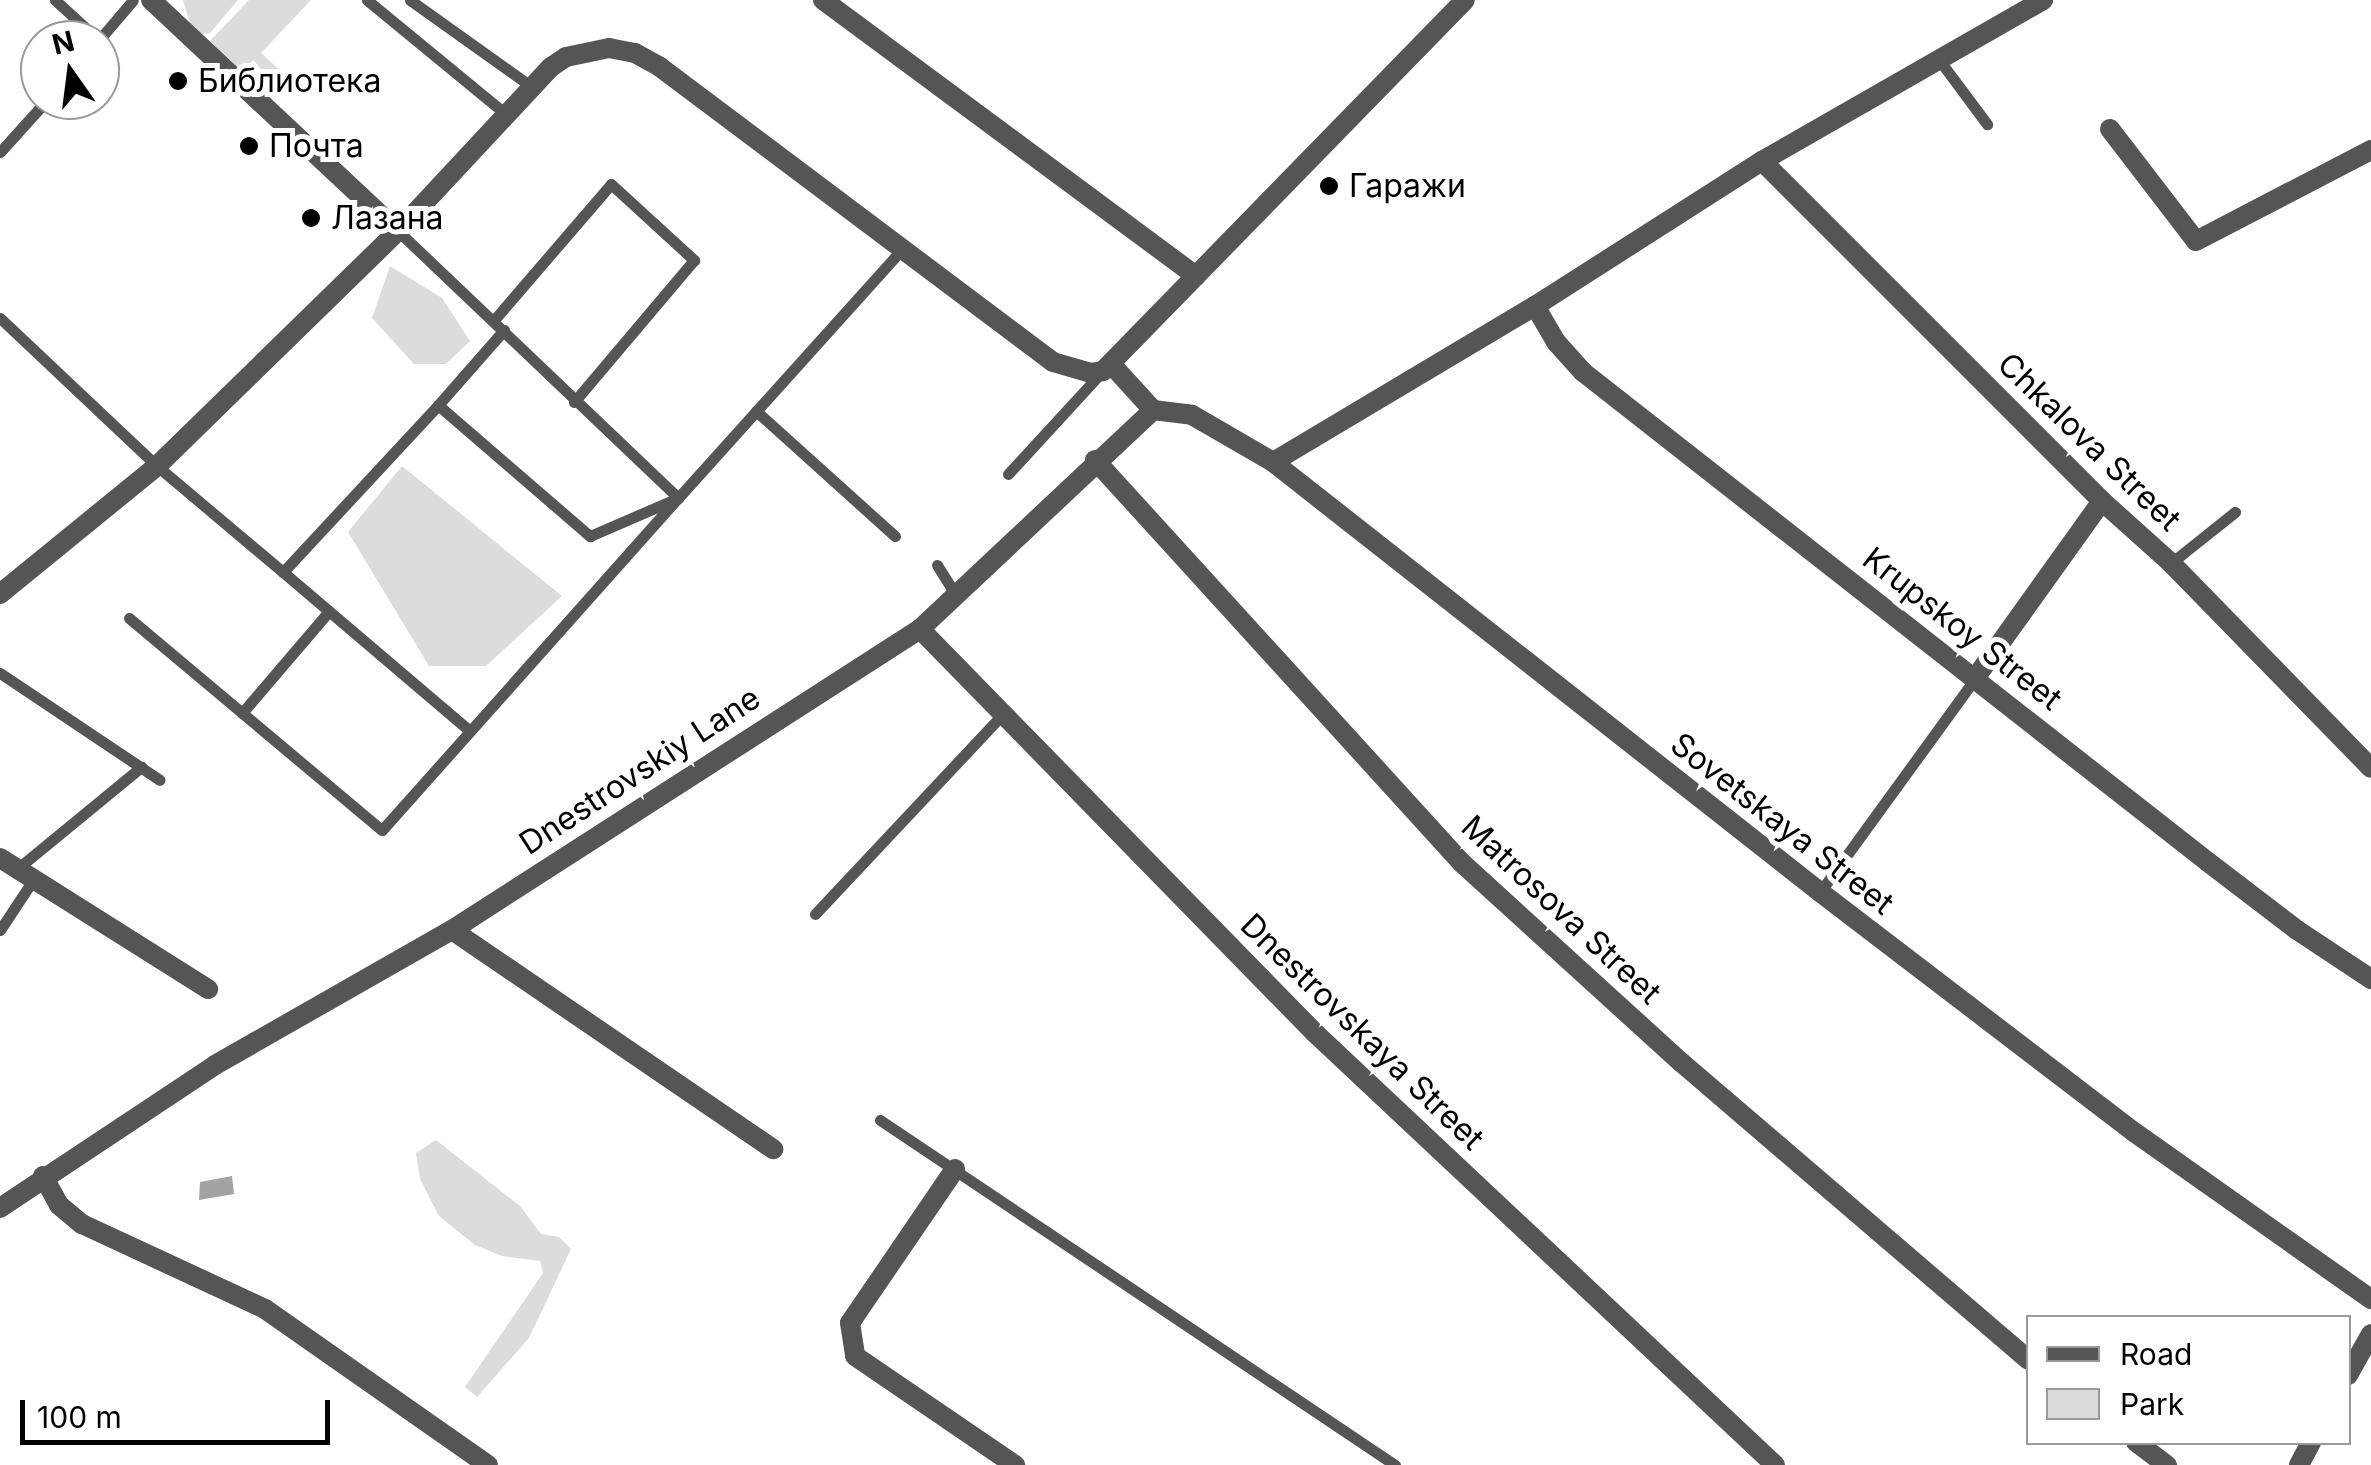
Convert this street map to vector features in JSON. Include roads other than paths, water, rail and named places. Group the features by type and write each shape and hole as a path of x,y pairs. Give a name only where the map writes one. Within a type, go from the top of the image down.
{"street":[{"path":"151,0 398,231"},
{"path":"822,0 1196,276"},
{"path":"0,594 157,466 398,231 551,67 583,51 609,48 634,53 704,97 1053,362 1080,372 1107,368 1465,0"},
{"path":"1273,462 1535,306 1762,161 1937,57 2044,0"},
{"path":"2110,129 2196,240 2371,150"},
{"name":"Chkalova Street","path":"1762,161 2102,501 2172,564 2371,768"},
{"name":"Krupskoy Street","path":"1535,306 1556,342 1583,372 2298,930 2371,979"},
{"path":"1107,368 1153,410"},
{"name":"Sovetskaya Street","path":"1153,410 1192,416 1273,462 1820,892 2134,1132 2371,1300"},
{"name":"Dnestrovskiy Lane","path":"43,1176 230,1056 452,930 920,630 1095,460 1153,410"},
{"name":"Matrosova Street","path":"1095,460 1462,863 1696,1076 2026,1358"},
{"path":"1976,677 2102,501"},
{"name":"Dnestrovskaya Street","path":"920,630 1315,1033 1775,1465"},
{"path":"17,869 208,989"},
{"path":"452,930 773,1149"},
{"path":"955,1170 850,1323 856,1356 1015,1465"},
{"path":"0,1208 43,1176 60,1205 82,1224 265,1309 488,1465"},
{"path":"2351,1370 2371,1334"},
{"path":"2140,1445 2166,1465"}],"lane":[{"path":"55,0 77,20"},
{"path":"114,20 133,0"},
{"path":"367,0 508,116"},
{"path":"410,0 532,87"},
{"path":"1937,57 1986,124"},
{"path":"0,152 29,120"},
{"path":"494,320 611,184 694,260 574,402"},
{"path":"398,231 678,498"},
{"path":"128,618 382,830 904,248"},
{"path":"0,318 157,466 470,730"},
{"path":"284,572 504,330"},
{"path":"1008,474 1107,368"},
{"path":"438,406 590,536 678,498"},
{"path":"756,411 895,536"},
{"path":"2172,564 2236,512"},
{"path":"937,565 956,595"},
{"path":"242,713 329,610"},
{"path":"0,674 160,780"},
{"path":"1820,892 1976,677"},
{"path":"815,914 1002,714"},
{"path":"0,930 17,869 140,767"},
{"path":"880,1120 1395,1465"}],"place":[{"name":"Библиотека","path":"178,81"},
{"name":"Почта","path":"249,146"},
{"name":"Гаражи","path":"1329,186"},
{"name":"Лазана","path":"311,218"}]}
